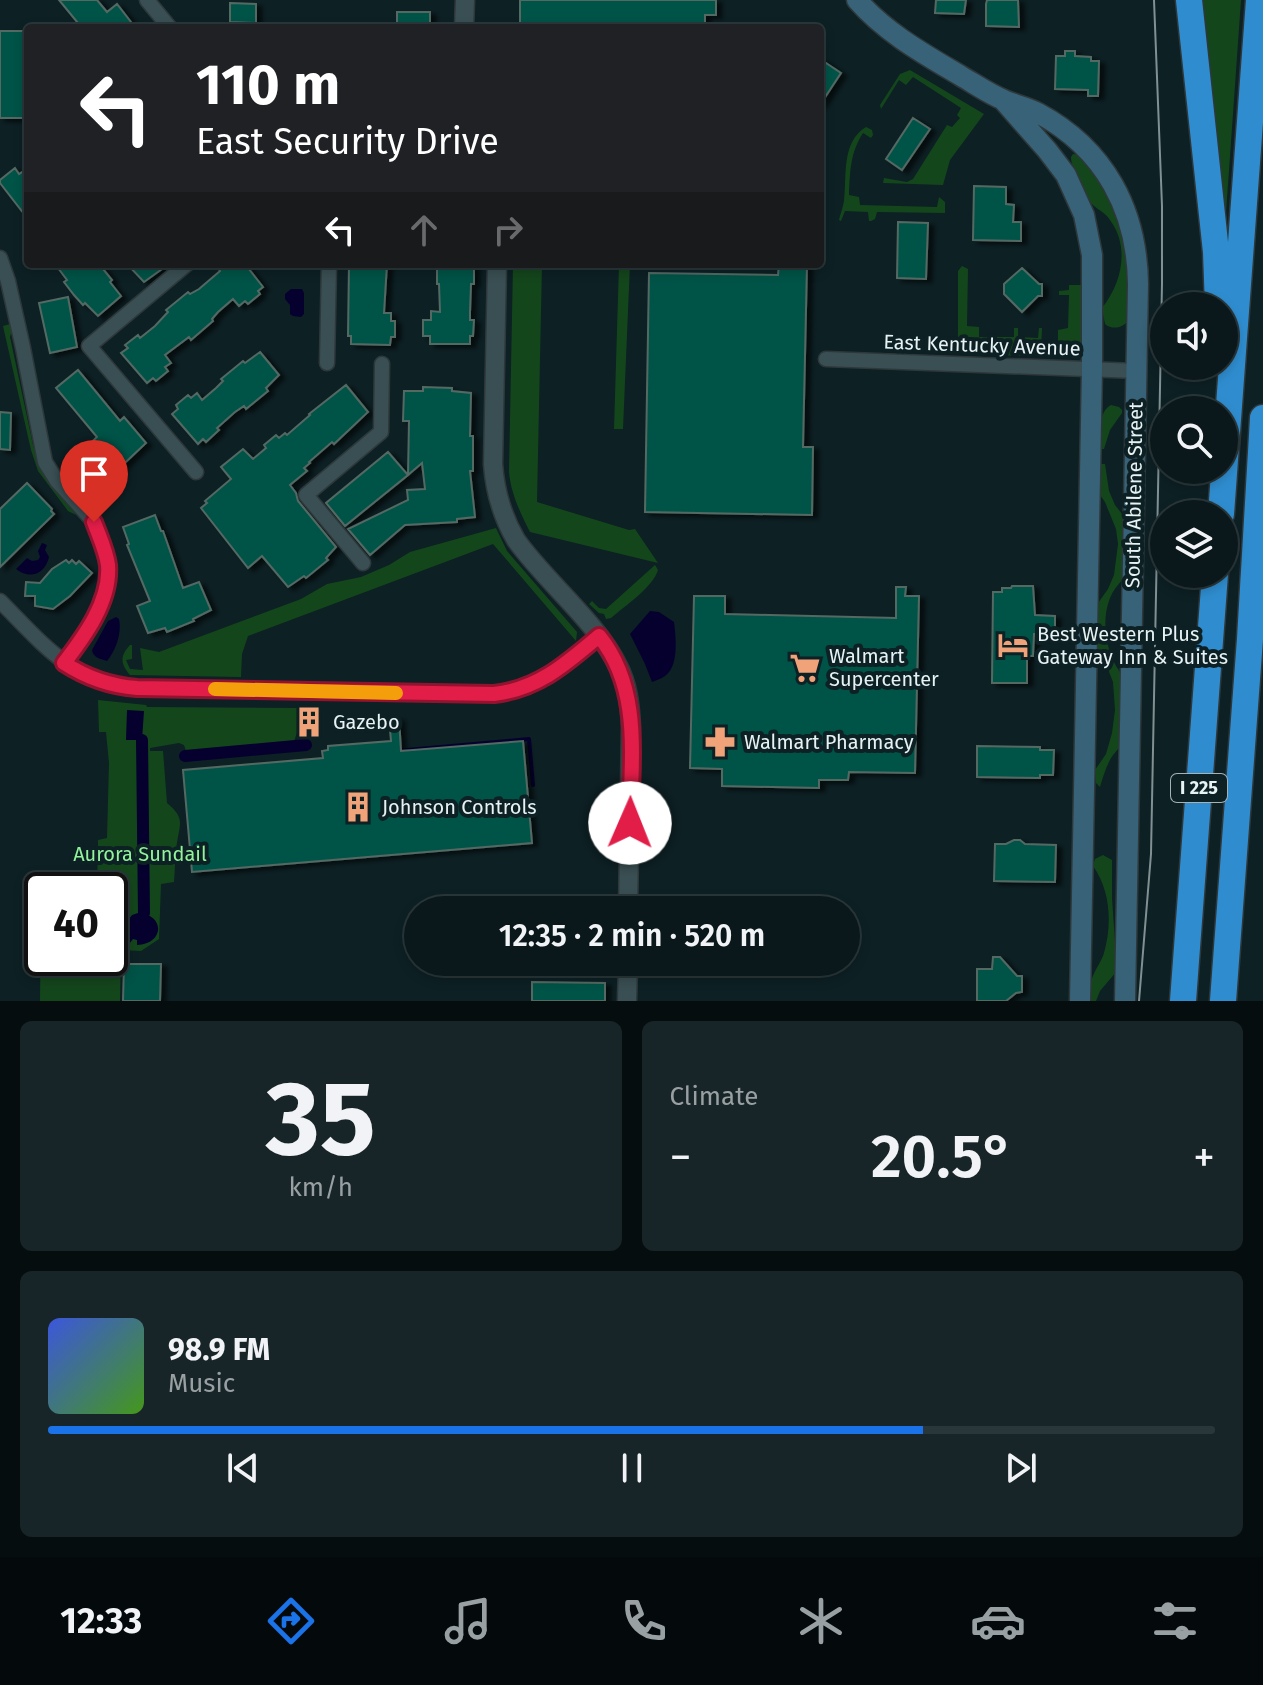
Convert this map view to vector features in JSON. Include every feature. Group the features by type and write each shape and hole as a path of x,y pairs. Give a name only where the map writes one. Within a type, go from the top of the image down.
{"highway":[{"path":"1189,0 1216,252 1217,292"},
{"path":"1219,500 1259,0"},
{"name":"I 225","path":"1223,1001 1263,418"},
{"path":"1258,502 1263,467"},
{"name":"I 225","path":"1183,1001 1214,588"}],"main road":[{"name":"South Abilene Street","path":"857,0 901,39 1003,100 1038,113 1076,139 1098,161 1116,188 1130,223 1137,255 1138,284 1125,1001"},
{"name":"South Abilene Street","path":"1003,100 1066,175 1084,215 1091,244 1092,369 1080,1001"}],"street":[{"path":"147,0 167,24"},
{"path":"464,24 465,0"},
{"path":"0,258 23,348 45,462 57,481 94,522 106,553 108,581 97,611 85,636 64,663"},
{"path":"182,268 89,346 196,472"},
{"path":"327,363 329,268"},
{"path":"497,268 493,464 497,494 506,522 521,547 599,636 621,672 628,693 631,714 628,896"},
{"name":"East Kentucky Avenue","path":"826,359 1136,371"},
{"path":"363,563 306,495 381,432 382,364"},
{"path":"0,601 64,663 95,680 137,688 480,695 513,691 539,681 569,662 599,636"},
{"path":"627,1001 628,976"}],"green space":[{"path":"1199,0 1241,0 1226,213 1221,213"},
{"path":"910,70 984,114 950,160 943,185 883,183 884,178 907,182 913,179 947,125 952,127 960,118 957,115 961,108 913,77 906,85 899,80 881,109 880,105 900,74"},
{"path":"866,127 872,130 873,135 871,138 863,133 855,148 849,195 859,197 860,205 937,207 939,197 945,202 945,213 877,212 875,219 869,221 868,212 845,211 839,220 849,150 852,141"},
{"path":"1073,154 1080,155 1112,203 1126,244 1129,282 1127,322 1120,327 1105,324 1102,308 1119,276 1120,242 1110,220 1088,198 1073,166"},
{"path":"962,266 968,269 967,326 979,327 979,337 1014,337 1014,328 1018,328 1018,337 1038,338 1039,328 1042,328 1041,351 1035,356 966,355 958,351 958,271"},
{"path":"513,268 542,268 537,502 629,530 635,529 658,563 530,532 514,495 509,472"},
{"path":"619,268 630,268 623,429 614,429"},
{"path":"1069,285 1082,285 1081,350 1075,357 1065,357 1058,350 1058,330 1068,328 1069,295 1059,295 1059,291 1069,290"},
{"path":"10,324 10,337 39,465 76,515 68,511 38,471 3,326"},
{"path":"1111,405 1119,407 1122,413 1110,430 1104,449 1101,449 1102,418"},
{"path":"1101,464 1105,464 1109,491 1115,505 1126,519 1125,578 1111,595 1105,627 1113,661 1123,680 1123,731 1120,745 1109,761 1100,787 1096,783 1095,770 1106,754 1115,710 1113,682 1097,651 1098,603 1114,575 1118,544 1116,529 1100,495"},
{"path":"496,528 507,551 577,632 576,641 493,544 248,636 242,654 241,677 130,675 124,667 123,656 130,645 132,659 126,660 130,669 143,670 140,648 159,652 301,599 327,584 361,577 410,552"},
{"path":"655,565 658,570 651,583 611,618 606,619 604,614 589,604 592,601 599,608 606,609"},
{"name":"Aurora Sundail","path":"98,700 147,707 306,708 293,744 187,754 184,745 179,743 150,748 150,751 163,751 167,803 180,821 174,882 161,884 159,939 141,951 128,950 128,872 97,872 98,840 107,838 109,763 106,732 99,732"},
{"path":"1103,855 1112,860 1117,971 1100,991 1096,1001 1091,1001 1091,982 1104,953 1108,931 1106,897 1093,866 1095,859"},
{"name":"Aurora Sundail","path":"40,976 120,976 120,1001 40,1001"}],"shaded area":[{"path":"291,289 302,289 304,293 304,314 301,317 290,314 285,294"},
{"path":"42,543 47,545 45,550 49,557 44,568 32,575 16,569 27,558 38,560"},
{"path":"650,611 659,612 674,622 676,643 673,666 663,677 652,682 630,634"},
{"path":"116,617 120,624 119,636 107,661 96,656 92,650 108,621"},
{"path":"127,710 144,711 142,740 126,740"},
{"path":"138,913 153,918 158,929 153,940 137,945 137,940 133,939 128,944 128,920"}],"building":[{"path":"59,0 97,0 107,12 117,4 131,22 129,24 79,24"},
{"path":"520,0 716,0 716,15 705,15 705,24 520,24"},
{"path":"936,0 966,0 964,14 935,13"},
{"path":"987,0 1018,0 1019,27 986,26"},
{"path":"230,3 256,4 256,23 230,22"},
{"path":"397,12 430,12 430,24 397,24"},
{"path":"0,31 24,31 24,118 0,118"},
{"path":"1065,51 1075,51 1075,56 1099,61 1098,96 1088,96 1088,90 1055,89 1056,56 1065,56"},
{"path":"824,62 841,73 824,99"},
{"path":"913,118 930,129 902,170 886,159"},
{"path":"15,168 19,174 24,171 24,214 0,183"},
{"path":"974,186 1006,187 1006,204 1014,205 1013,222 1021,222 1021,241 973,240"},
{"path":"898,222 928,223 926,279 897,278"},
{"path":"58,268 102,268 121,296 98,316 74,295 64,282 67,280"},
{"path":"131,268 163,268 144,282"},
{"path":"218,268 248,268 263,287 258,291 260,294 248,304 245,301 239,306 233,299 191,340 189,337 165,355 171,363 165,367 168,371 156,381 153,378 147,383 121,353 128,348 125,345 138,335 140,338 168,312 166,310 220,271"},
{"path":"349,268 387,268 384,313 391,313 391,321 395,321 395,337 391,337 390,345 351,344 351,336 348,336"},
{"path":"437,268 474,268 470,320 474,320 470,344 430,344 430,336 423,336 423,320 431,320 431,311 440,312"},
{"path":"779,268 807,268 803,447 813,447 812,515 645,512 649,273 778,275"},
{"path":"1022,268 1042,284 1042,296 1038,296 1022,312 1004,294 1004,284"},
{"path":"68,297 77,347 50,353 39,303"},
{"path":"260,352 279,375 266,388 268,391 246,409 244,406 235,412 206,442 203,439 198,444 172,414 178,409 176,405 188,395 191,398 197,393 202,400 223,381 221,379"},
{"path":"78,370 120,421 124,417 146,443 97,485 75,458 97,437 56,388"},
{"path":"346,385 368,412 334,444 332,442 309,462 304,468 307,471 290,485 298,501 336,547 326,558 328,560 306,578 304,576 288,587 262,556 248,568 201,508 231,479 221,467 243,449 253,459 276,435 279,438 285,433 287,435"},
{"path":"423,387 452,388 452,391 471,393 473,471 470,471 475,517 457,519 457,522 405,525 370,555 348,529 408,500 407,490 425,489 422,463 408,475 409,421 403,421 404,391 423,391"},
{"path":"0,412 11,413 10,450 0,449"},
{"path":"388,452 408,475 345,526 326,503"},
{"path":"27,483 54,514 0,567 0,509"},
{"path":"155,515 183,588 199,582 211,610 167,632 165,628 148,633 137,606 150,601 127,545 123,527"},
{"path":"66,560 76,564 79,561 92,573 53,609 35,606 35,596 25,596 26,582 40,583 52,569"},
{"name":"Best Western Plus Gateway Inn & Suites","path":"1033,586 1035,615 1055,616 1055,634 1034,634 1033,656 1027,656 1027,683 992,683 993,592 1002,592 1002,588"},
{"name":"Walmart Supercenter","path":"896,587 906,587 905,596 919,596 915,773 849,772 848,780 819,780 819,788 722,786 722,769 690,768 694,596 725,596 725,614 896,618"},
{"name":"Johnson Controls","path":"399,718 401,751 523,741 532,843 192,872 183,770 323,758 322,751 328,750 328,746 391,741 389,719"},
{"path":"977,746 1054,750 1053,775 1040,775 1040,778 977,777"},
{"path":"1014,840 1025,844 1056,845 1055,882 994,881 995,844"},
{"path":"993,957 1000,957 1017,976 1022,976 1022,992 1006,1001 977,1001 977,969 992,969"},
{"path":"128,964 161,964 160,1001 123,1001 124,976 128,976"},
{"path":"532,982 605,983 605,1001 532,1001"}],"waterway":[{"path":"396,751 529,739 533,785"},
{"path":"142,740 144,913"},
{"path":"185,756 306,745"}],"tram line":[{"path":"1139,1001 1151,854 1162,284 1154,0"}],"slow traffic":[{"path":"215,689 396,693"}],"place":[{"name":"Best Western Plus Gateway Inn & Suites","path":"1013,645"},
{"name":"Walmart Supercenter","path":"805,668"},
{"name":"Gazebo","path":"309,722"},
{"name":"Walmart Pharmacy","path":"720,742"},
{"name":"Johnson Controls","path":"358,807"}],"route":[{"path":"94,522 106,553 108,581 85,636 64,663 91,678 124,687 494,694 532,685 551,675 599,636 618,665 630,705 630,823"}]}
